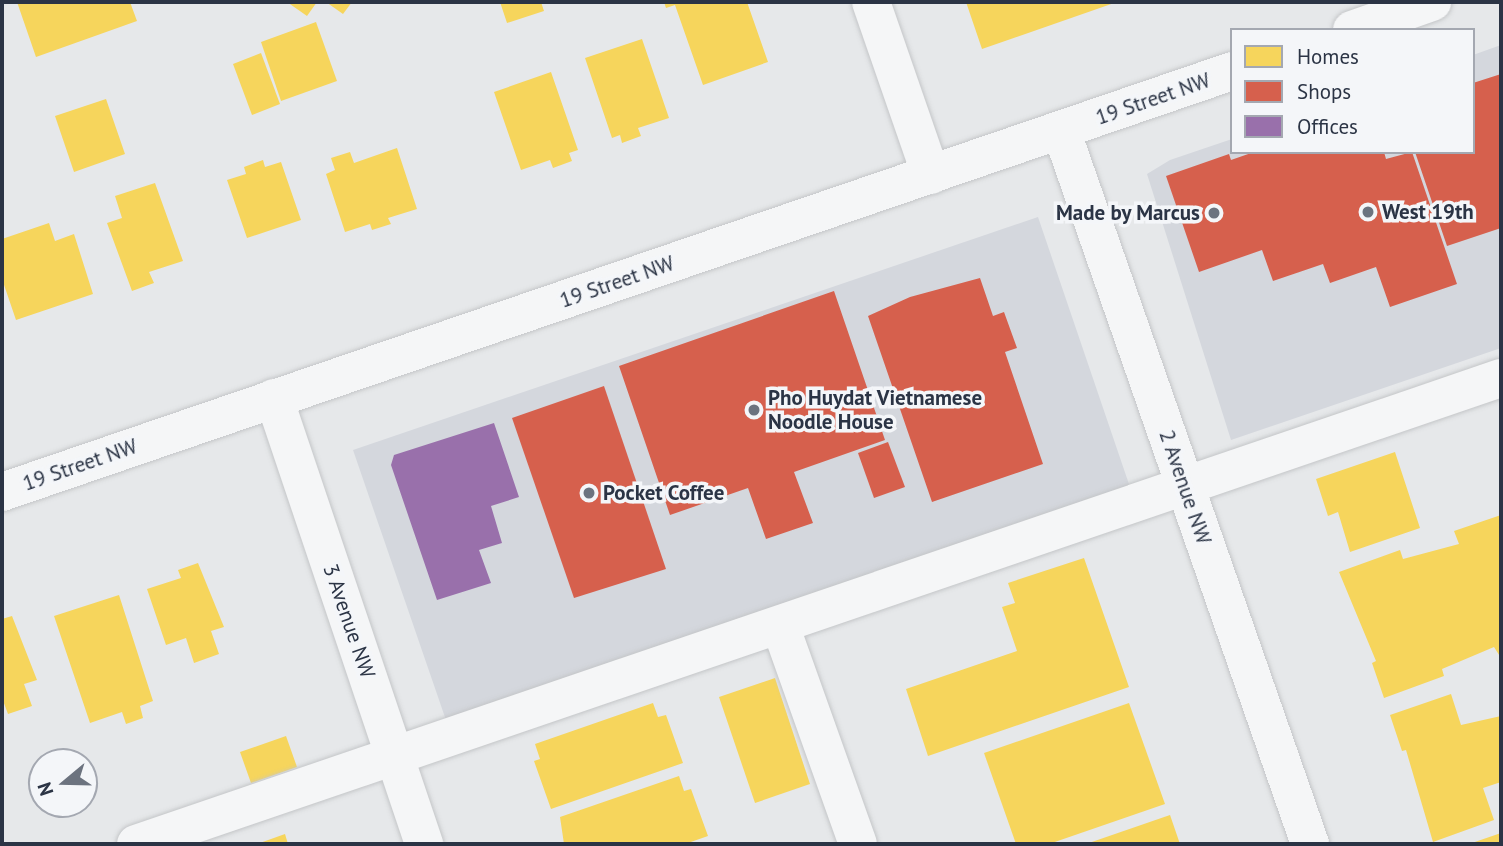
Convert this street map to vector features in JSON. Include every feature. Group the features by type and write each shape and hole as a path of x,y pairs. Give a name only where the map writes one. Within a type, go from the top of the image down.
{"street":[{"path":"871,2 931,175"},
{"path":"1358,28 1432,2"},
{"name":"19 Street NW","path":"2,492 1230,72"},
{"name":"2 Avenue NW","path":"1061,130 1310,844"},
{"path":"136,844 1501,378"},
{"name":"3 Avenue NW","path":"274,398 424,844"},
{"path":"780,625 858,844"}],"shaded area":[{"path":"1501,45 1501,348 1231,440 1147,174 1170,160 1230,140 1230,154 1475,154 1475,54"},
{"path":"1038,217 1132,493 448,726 353,450"}],"building: Homes":[{"path":"17,2 130,2 137,21 36,57"},
{"path":"287,2 317,2 307,16"},
{"path":"326,2 352,2 343,14"},
{"path":"500,2 541,2 544,11 507,23"},
{"path":"664,2 747,2 768,62 703,85 675,5 666,8"},
{"path":"966,2 1117,2 982,49"},
{"path":"316,22 337,81 281,101 261,42"},
{"path":"642,39 669,118 638,128 641,136 622,143 620,135 612,138 585,58"},
{"path":"261,53 280,104 252,115 233,64"},
{"path":"551,72 578,150 569,153 572,161 553,168 550,160 521,170 494,92"},
{"path":"106,99 125,154 74,172 55,116"},
{"path":"397,148 417,209 388,218 391,224 372,230 370,224 345,232 326,174 335,170 331,158 350,152 354,163"},
{"path":"263,160 265,167 281,162 301,220 247,238 227,180 246,174 244,167"},
{"path":"155,183 183,261 149,272 154,283 132,291 107,223 122,218 115,196"},
{"path":"49,223 55,241 74,234 93,294 16,320 2,279 2,239"},
{"path":"1395,452 1420,528 1350,552 1338,512 1328,516 1316,479"},
{"path":"1501,515 1501,658 1494,647 1442,669 1444,676 1384,698 1372,663 1376,661 1339,572 1400,550 1403,559 1459,544 1454,531"},
{"path":"1084,558 1129,687 928,756 906,689 1017,651 1002,607 1015,603 1008,583"},
{"path":"198,563 224,627 211,631 219,654 194,663 186,638 166,645 147,589 181,578 178,570"},
{"path":"119,595 153,701 140,706 143,718 126,724 122,712 90,723 54,616"},
{"path":"12,616 37,680 24,684 32,706 8,714 2,698 2,619"},
{"path":"775,678 810,784 755,803 719,697"},
{"path":"1451,694 1461,725 1501,716 1501,782 1483,788 1494,820 1433,842 1406,750 1402,751 1390,715"},
{"path":"653,703 658,717 666,715 683,763 551,809 534,761 540,759 535,744"},
{"path":"1129,703 1165,804 1049,844 1016,844 984,753"},
{"path":"286,736 297,767 251,783 240,752"},
{"path":"679,776 684,791 691,789 708,836 685,844 564,844 560,817"},
{"path":"1170,815 1180,844 1086,844"},
{"path":"1501,833 1501,844 1469,844"},
{"path":"285,834 288,844 257,844"}],"building: Shops":[{"path":"1501,74 1501,228 1447,246 1416,154 1475,154 1475,82"},
{"path":"1229,154 1231,160 1248,154 1385,154 1386,159 1413,154 1457,284 1390,307 1376,267 1330,283 1323,264 1273,281 1262,250 1199,272 1166,176"},
{"path":"980,278 993,316 1004,312 1017,348 1005,352 1043,464 932,502 868,316 910,297"},
{"name":"Pho Huydat Vietnamese Noodle House","path":"834,291 885,440 794,472 813,523 766,539 748,488 670,515 619,366"},
{"name":"Pocket Coffee","path":"604,386 666,569 574,598 512,418"},
{"path":"888,442 905,487 874,498 858,453"}],"building: Offices":[{"path":"494,423 519,497 491,506 502,543 479,550 491,583 437,600 391,465 394,455"}],"place":[{"name":"West 19th","path":"1368,212"},
{"name":"Made by Marcus","path":"1214,213"},
{"name":"Pho Huydat Vietnamese Noodle House","path":"754,410"},
{"name":"Pocket Coffee","path":"589,493"}]}
